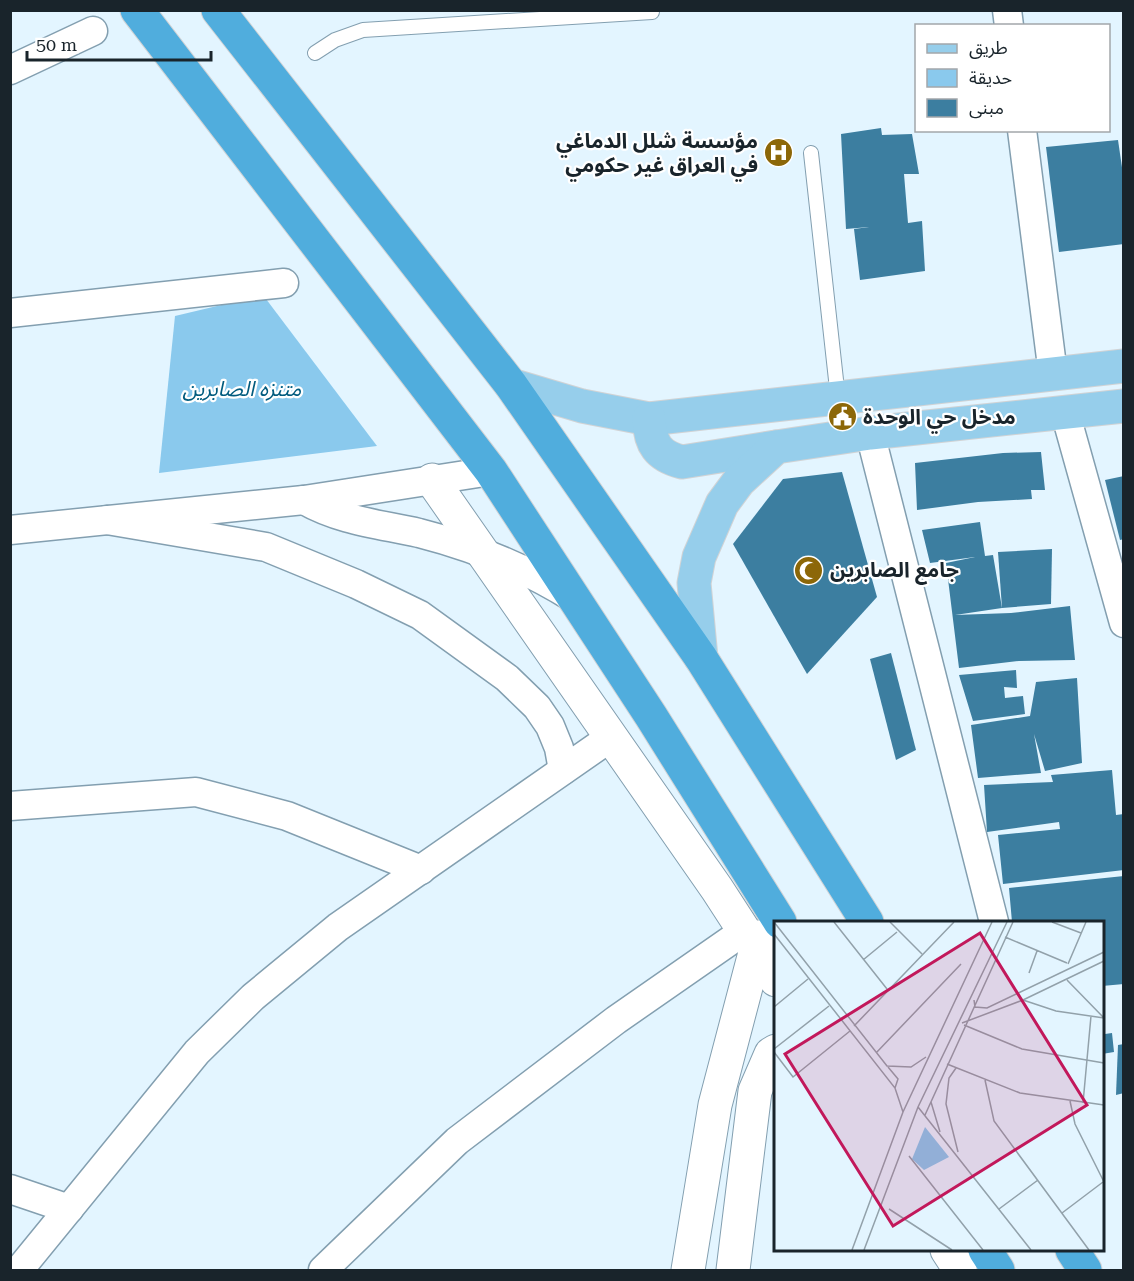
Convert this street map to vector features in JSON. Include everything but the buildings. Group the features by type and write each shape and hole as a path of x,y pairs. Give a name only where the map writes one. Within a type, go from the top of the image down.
{"highway":[{"path":"136,10 491,471 651,716 779,921"},
{"path":"218,10 511,385 701,658 866,921"},
{"path":"986,1251 998,1270"},
{"path":"1073,1251 1085,1270"}],"main road":[{"path":"511,385 582,405 649,419 1124,366"},
{"path":"649,419 649,434 656,449 667,458 682,462 870,434 1124,406"},
{"path":"701,658 694,583 702,548 722,504 739,481 777,447"},
{"path":"432,480 774,977"},
{"path":"688,1270 715,1105 750,940 758,920 744,865"},
{"path":"732,1270 755,1090 771,1054 774,1052"},
{"path":"948,1251 960,1270"}],"street":[{"path":"10,70 93,31"},
{"path":"1022,132 1053,374"},
{"path":"10,313 284,283"},
{"path":"1065,412 1124,623"},
{"path":"870,434 994,921"},
{"path":"10,530 304,500 491,471"},
{"path":"304,500 339,517 418,533 483,553 539,576 572,597"},
{"path":"107,520 267,547 356,584 420,615 507,678 537,707 554,737 563,770"},
{"path":"20,1270 197,1052 253,997 338,927 611,737"},
{"path":"10,806 196,792 287,816 421,870"},
{"path":"323,1270 457,1141 616,1020 750,940"},
{"path":"10,1189 69,1209"}],"lane":[{"path":"315,53 335,40 363,30 652,12"},
{"path":"811,153 838,398"}],"green space":[{"name":"متنزه الصابرين","path":"263,295 377,446 159,473 175,316"}],"place":[{"name":"مؤسسة شلل الدماغي في العراق غير حكومي","path":"779,153"},
{"name":"مدخل حي الوحدة","path":"842,417"},
{"name":"جامع الصابرين","path":"809,570"}]}
